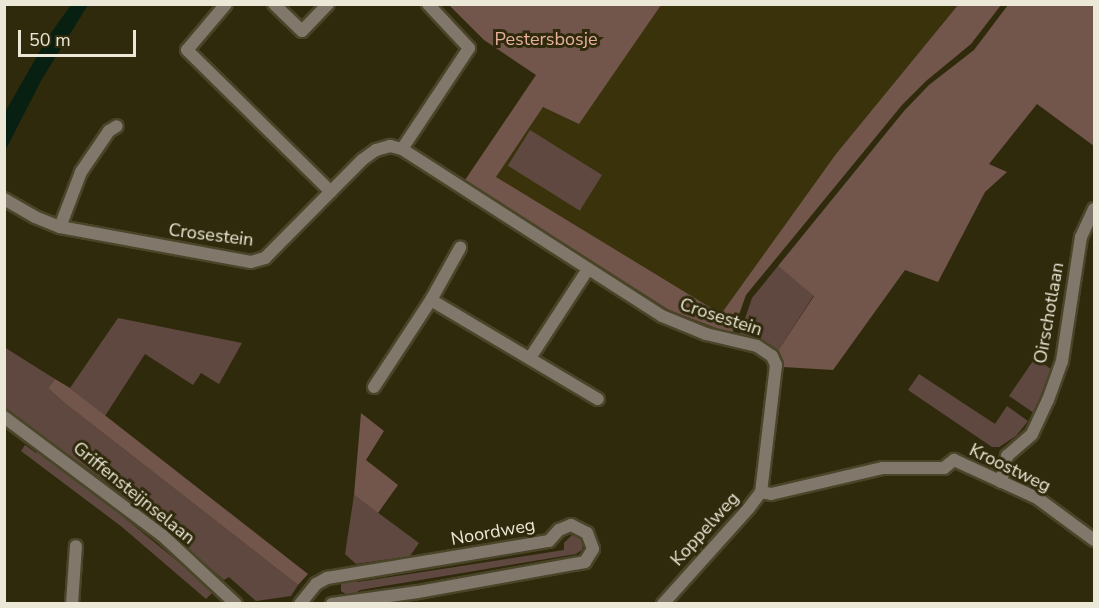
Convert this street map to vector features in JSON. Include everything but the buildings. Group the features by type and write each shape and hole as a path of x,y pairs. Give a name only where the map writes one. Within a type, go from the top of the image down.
{"street":[{"path":"226,4 186,50 331,192"},
{"path":"274,4 302,31 328,4"},
{"path":"402,149 469,48 428,4"},
{"path":"60,227 81,172 110,131 117,126"},
{"name":"Crosestein","path":"4,199 34,217 60,227 251,262 265,258 376,150 390,146 402,149 662,316 706,334 757,346 772,356 777,365"},
{"name":"Oirschotlaan","path":"1001,482 1007,456 1032,434 1062,361 1081,237 1095,209"},
{"path":"374,387 431,300 460,248"},
{"path":"530,358 588,269"},
{"path":"431,300 598,399"},
{"name":"Koppelweg","path":"663,603 749,508 760,492 777,365"},
{"name":"Griffensteijnselaan","path":"4,417 162,535 236,603"},
{"name":"Kroostweg","path":"760,492 771,494 883,468 944,468 954,460 1037,498 1095,540"},
{"name":"Noordweg","path":"300,603 316,584 327,578 549,541 559,530 571,525 587,533 593,549 585,562 418,592 332,603"},
{"path":"72,603 76,546"}],"shaded area":[{"path":"71,5 88,5 42,79 5,151 5,112 48,37"},
{"path":"611,5 958,5 836,154 721,314 713,329 490,186"},
{"path":"530,130 602,175 580,211 508,166"},
{"path":"778,266 814,295 777,352 768,345 739,336 752,298"},
{"path":"118,318 242,343 219,384 201,373 193,385 145,354 105,416 70,388"},
{"path":"4,347 55,379 48,388 62,401 298,585 291,596 256,601 229,577 224,580 127,497 5,409"},
{"path":"1035,358 1051,369 1034,413 1009,396"},
{"path":"919,374 995,424 1007,406 1028,421 1016,436 999,447 992,447 908,390"},
{"path":"25,445 36,453 38,451 83,484 214,591 206,599 122,527 21,451"},
{"path":"354,495 419,543 410,556 356,564 345,554"},
{"path":"572,535 580,538 583,544 582,550 576,554 360,590 350,597 341,591 341,584 346,580 353,579 358,582 564,550 564,543"}],"green space":[{"name":"Pestersbosje","path":"449,5 661,5 579,124 543,107 496,177 721,314 836,154 958,5 1001,5 971,44 926,81 902,105 746,295 732,334 669,310 465,180 536,75 484,40"},
{"path":"1008,5 1094,5 1094,146 1037,104 989,164 1007,172 985,192 938,282 905,270 833,370 783,367 777,352 814,296 778,266 904,111 929,85 974,50"},
{"path":"55,379 70,388 308,574 298,585 62,401 48,388"},
{"path":"361,413 384,431 366,460 398,485 378,513 354,495"}]}
